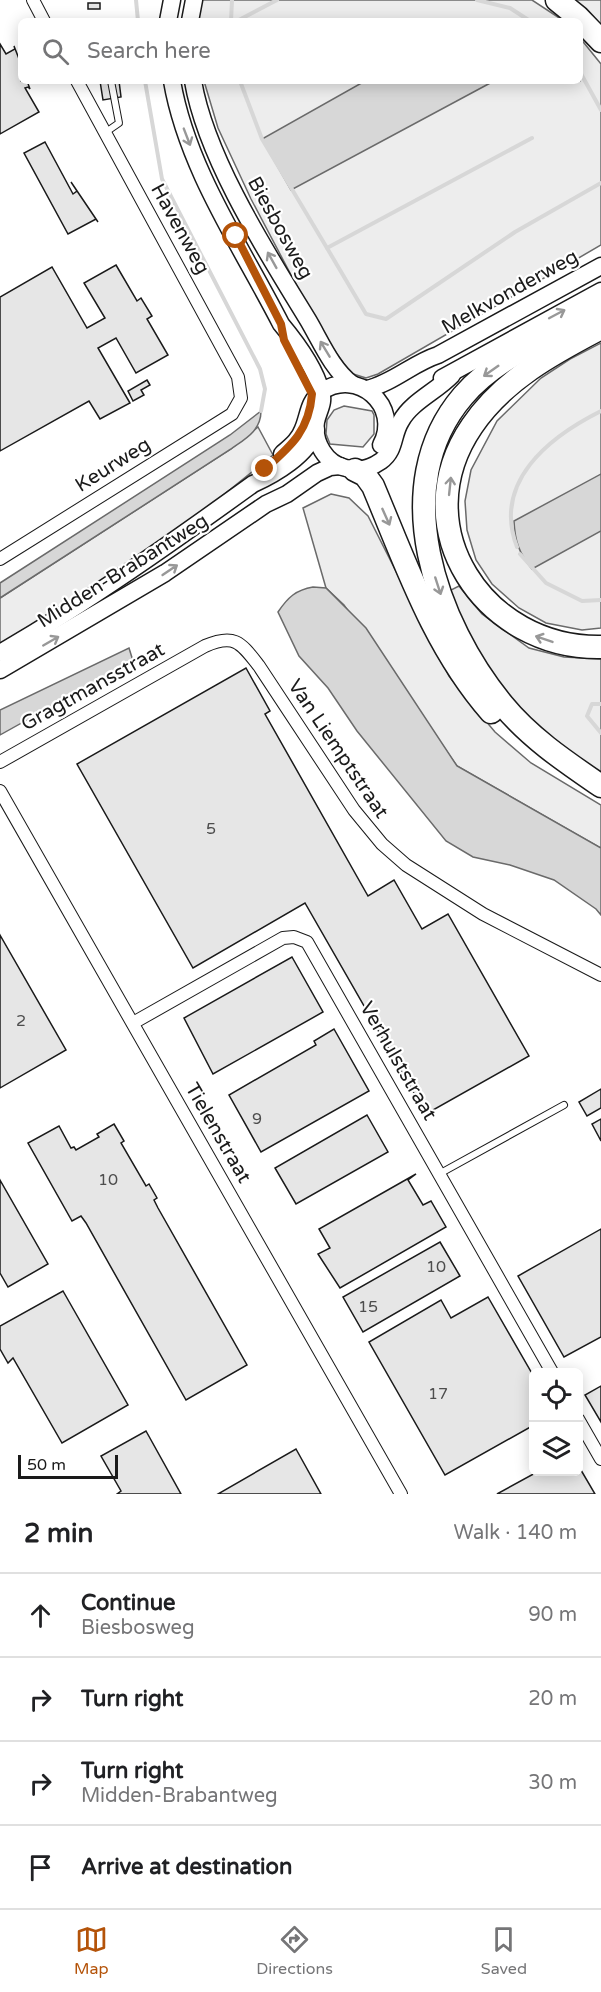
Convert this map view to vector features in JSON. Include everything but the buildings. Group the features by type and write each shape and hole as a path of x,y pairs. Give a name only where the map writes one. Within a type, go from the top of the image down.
{"highway":[{"path":"557,0 580,18"},
{"path":"583,21 601,41"},
{"path":"601,309 522,350 476,382 440,429 429,460 424,497 429,551 436,579 454,627 476,668 519,722 549,748 601,786"},
{"path":"592,333 507,386 476,420 461,445 451,471 448,512 451,535 462,566 475,590 500,615 528,633 545,640 566,646 601,647"},
{"path":"341,464 365,475 373,486 434,627 464,679 495,716 529,748 566,774 601,792"}],"main road":[{"path":"164,0 167,18"},
{"path":"168,18 172,0"},
{"path":"187,0 189,18"},
{"path":"190,18 194,0"},
{"path":"173,84 185,133 198,164 281,324 291,336 318,401 309,431 321,449 341,464"},
{"name":"Biesbosweg","path":"194,84 207,133 225,174 341,376 365,390"},
{"name":"Melkvonderweg","path":"318,401 338,385 365,390 427,367 438,355 601,266"},
{"path":"341,464 336,454 357,459 369,455 382,443 393,423 441,387 452,375 601,291"},
{"path":"318,401 353,395 365,400 365,390"},
{"path":"365,390 383,408 393,423"},
{"name":"Midden-Brabantweg","path":"0,670 165,573 317,472 341,464 370,467 388,454 393,447 393,423"},
{"name":"Midden-Brabantweg","path":"0,653 70,613 141,566 253,484 265,469 309,431"}],"street":[{"path":"33,0 42,18"},
{"name":"Havenweg","path":"79,84 238,377 241,398"},
{"name":"Keurweg","path":"0,559 232,414 241,398"},
{"name":"Van Liemptstraat","path":"206,646 221,639 233,639 246,648 354,810 382,844 406,865 483,914 601,975"},
{"name":"Gragtmansstraat","path":"0,762 206,646"},
{"name":"Tielenstraat","path":"0,791 401,1494"},
{"name":"Verhulststraat","path":"133,1023 283,938 294,937 307,942 550,1368"},
{"path":"581,1422 601,1459"}],"lane":[{"path":"105,133 119,123 112,84"},
{"path":"439,1174 564,1105"}],"shaded area":[{"path":"201,0 532,0 559,18 198,18"},
{"path":"566,0 601,0 601,32"},
{"path":"583,42 601,64 601,245 378,374 366,378 350,373 319,328 251,199 218,128 205,84 583,84"},
{"path":"360,84 488,84 291,190 262,139"},
{"path":"601,343 601,628 582,630 546,623 519,608 492,584 476,560 467,530 465,501 471,470 497,421 541,378"},
{"path":"344,406 372,411 374,415 374,434 363,447 330,444 326,434 327,420 334,410"},
{"path":"261,411 255,429 242,442 0,598 0,583 230,435"},
{"path":"258,427 273,455 201,513 69,607 0,648 0,598 231,449"},
{"path":"601,474 601,531 532,569 518,547 514,521"},
{"path":"331,494 349,498 368,516 449,676 495,732 531,763 601,805 601,848 457,766 344,605 326,588 303,508"},
{"path":"459,586 482,614 529,648 564,657 601,659 601,774 538,731 483,669 449,591"},
{"path":"313,587 326,588 366,628 457,766 601,848 601,915 596,909 554,880 510,865 473,857 446,841 357,731 328,688 299,656 278,612 293,595"},
{"path":"129,648 133,661 0,735 0,710"}],"waterway":[{"path":"136,0 138,18"},
{"path":"231,18 232,0"},
{"path":"243,18 277,0"},
{"path":"477,0 510,8 525,18"},
{"path":"583,77 601,110"},
{"path":"146,84 162,179 260,369 265,389 261,411"},
{"path":"241,84 262,139 327,248"},
{"path":"532,138 327,248 366,314 386,319 515,232 601,183"},
{"path":"517,547 511,524 512,502 519,482 530,464 562,434 601,411"},
{"path":"520,554 546,583 582,601 601,600"},
{"path":"601,704 592,704 587,716 601,733"}],"route":[{"path":"236,236 281,324 284,340 312,394 312,402 303,431 296,441 265,469"}]}
